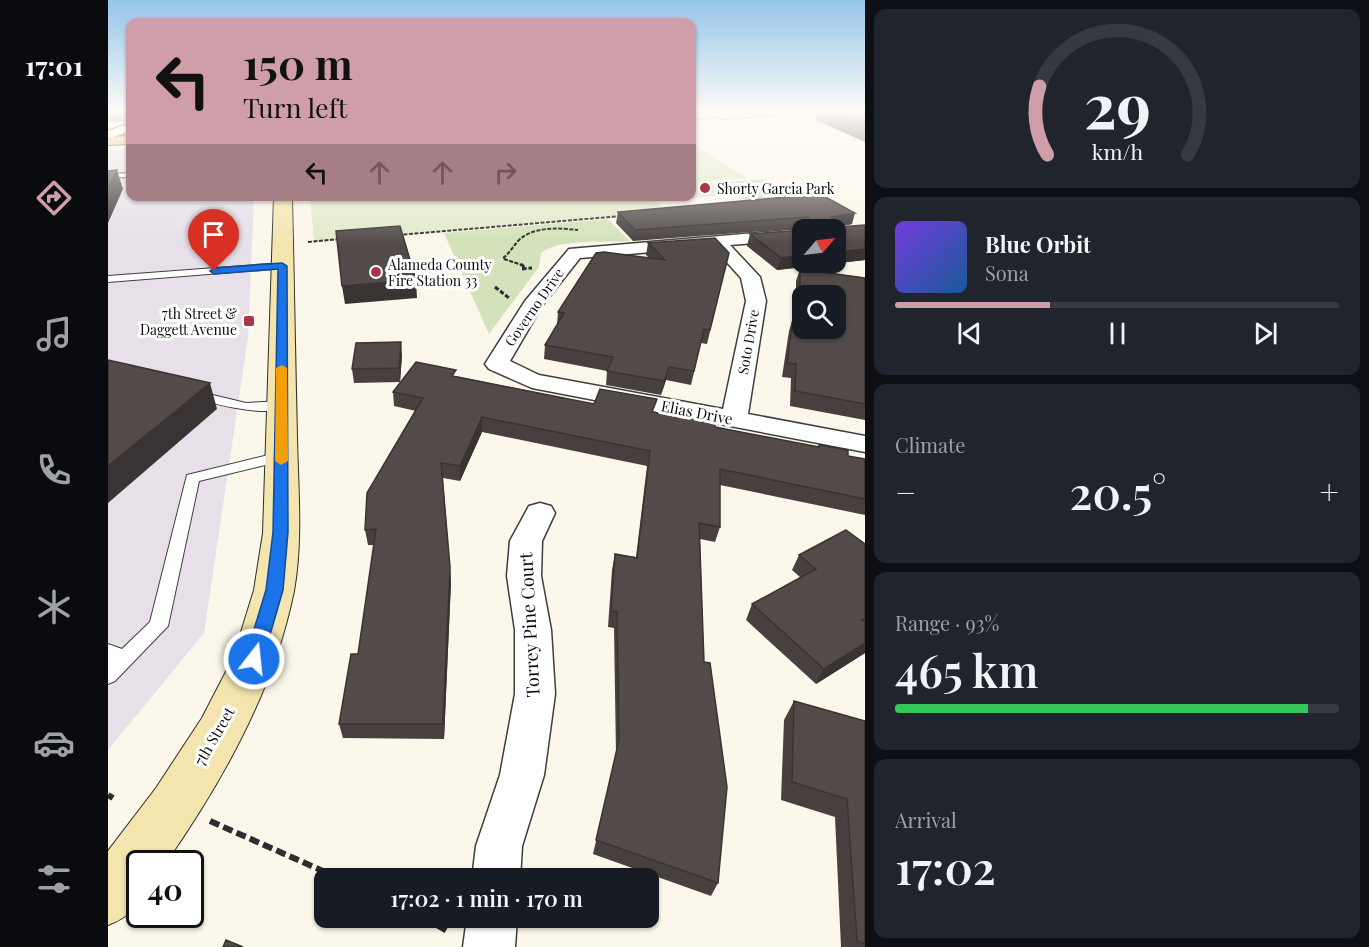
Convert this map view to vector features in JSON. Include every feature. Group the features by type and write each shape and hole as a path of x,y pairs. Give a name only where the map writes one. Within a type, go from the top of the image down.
{"street":[{"name":"7th Street","path":"108,897 174,806 219,734 254,659 274,590 281,532 283,201"},
{"path":"717,241 792,235"},
{"name":"Governo Drive","path":"497,364 507,345 563,265 575,254 717,241"},
{"name":"Soto Drive","path":"717,241 750,277 756,301 734,419"},
{"name":"Elias Drive","path":"497,364 532,381 865,444"},
{"name":"Torrey Pine Court","path":"497,868 499,846 522,775 535,694 533,630 524,576 526,541 540,513"},
{"path":"489,947 491,928"}],"lane":[{"path":"108,176 126,175"},
{"path":"108,279 282,255"},
{"path":"183,392 246,407 282,405"},
{"path":"108,675 117,655 159,626 192,478 281,457"}],"path":[{"path":"389,235 624,216"},
{"path":"544,223 548,230"},
{"path":"282,255 342,239"},
{"path":"503,258 520,263 526,269"},
{"path":"174,806 316,868"}],"shaded area":[{"path":"108,156 126,156 126,201 254,201 248,337 204,633 108,750"}],"green space":[{"name":"Shorty Garcia Park","path":"696,156 712,156 746,178 709,181 728,195 696,198"},
{"path":"766,179 794,196 745,200 720,183"},
{"name":"Shorty Garcia Park","path":"310,201 655,201 667,211 314,241"},
{"path":"608,219 630,241 571,243 549,248 541,253 539,267 489,334 444,233"}],"building":[{"path":"117,170 108,189 108,171"},
{"path":"820,194 855,213 831,217 831,219 808,219 808,217 635,230 618,212"},
{"path":"865,225 865,249 846,251 846,226"},
{"name":"Alameda County Fire Station 33","path":"400,226 416,280 342,286 336,231"},
{"path":"792,231 792,256 781,258 750,234"},
{"path":"715,238 729,253 710,330 704,329 694,371 669,367 664,381 607,371 613,357 545,345 564,313 558,312 596,253 604,252 665,260 648,243"},
{"path":"800,273 829,273 865,278 865,404 795,391 796,364 787,363 792,326 792,339 846,339 846,285 800,285"},
{"path":"401,342 399,368 352,369 356,343"},
{"path":"108,360 210,383 108,466"},
{"path":"416,362 456,370 452,376 594,404 600,389 657,399 652,412 715,423 715,427 819,447 819,445 848,450 848,456 865,459 865,499 720,469 720,527 699,523 704,662 710,663 727,787 718,883 596,840 619,740 617,612 611,611 615,554 637,558 650,451 482,417 460,466 441,463 450,567 443,724 339,724 351,654 358,654 376,529 365,530 367,493 423,398 393,392"},
{"path":"846,530 865,544 865,618 862,620 865,622 865,643 824,669 752,604 816,569 799,555"},
{"path":"794,701 865,721 865,944 857,941 847,799 792,782"},
{"path":"226,940 243,947 223,947"}],"slow traffic":[{"path":"281,461 282,368"}],"place":[{"name":"Shorty Garcia Park","path":"705,188"},
{"name":"Alameda County Fire Station 33","path":"376,272"},
{"name":"7th Street & Daggett Avenue","path":"249,321"}],"route":[{"path":"214,271 282,266 281,532 274,590 254,659"}]}
